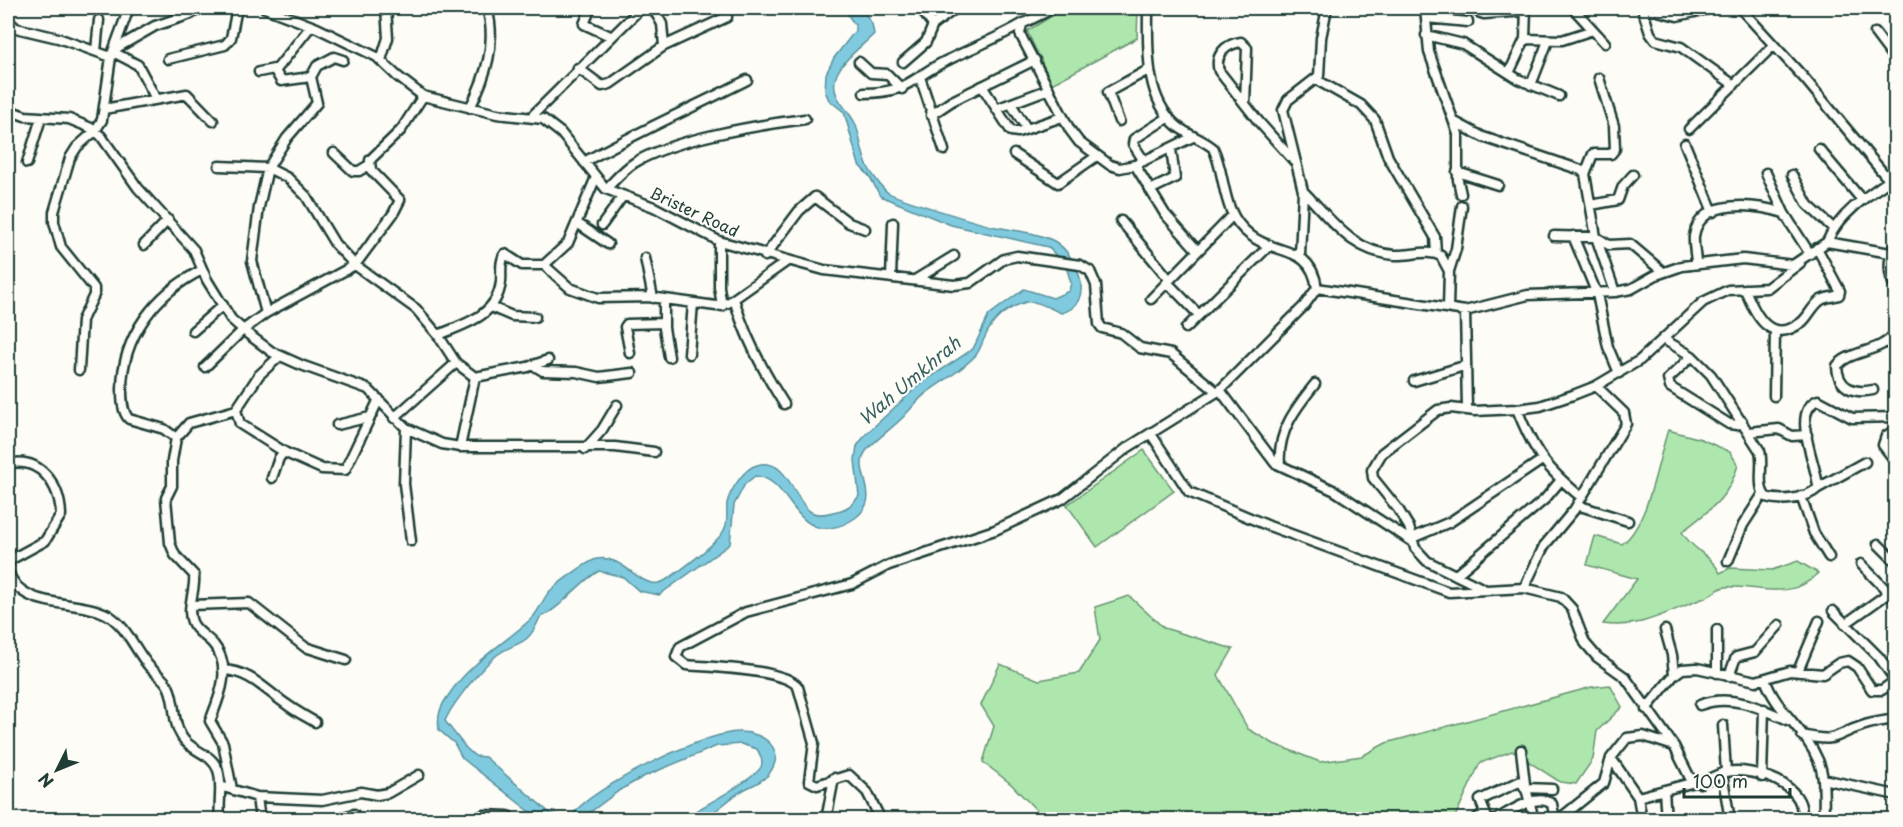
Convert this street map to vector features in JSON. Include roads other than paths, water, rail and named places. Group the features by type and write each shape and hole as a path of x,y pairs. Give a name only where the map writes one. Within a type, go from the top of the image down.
{"street":[{"path":"9,8 8,21 16,28 58,38 96,51 113,53 138,65 156,99"},
{"path":"79,370 82,320 94,295 94,288 65,254 54,222 64,173 70,158 76,147 95,131 104,109 113,53 129,8"},
{"path":"113,53 155,26 191,14 201,8"},
{"path":"168,59 225,45 231,38 237,8"},
{"name":"Brister Road","path":"265,8 311,26 381,60 396,76 423,96 496,114 532,116 543,119 561,133 606,189 662,210 719,241 765,256 824,270 954,285 970,283 1004,259 1017,256 1080,265 1094,276 1101,328 1121,333 1140,348 1175,356 1219,391"},
{"path":"381,60 388,38 386,8"},
{"path":"470,108 487,70 490,27 487,8"},
{"path":"591,8 584,24 610,36"},
{"path":"532,116 610,36 641,8"},
{"path":"653,8 662,24 664,46"},
{"path":"931,8 926,18 933,26"},
{"path":"903,62 926,42 933,26 956,8"},
{"path":"864,93 887,93 902,89 949,59 983,46 1054,8"},
{"path":"1148,8 1150,69 1155,90 1169,117 1193,137 1213,148 1226,199 1233,215 1250,236 1300,255"},
{"path":"1317,288 1313,274 1300,255 1303,191 1283,110 1288,100 1317,80 1327,8"},
{"path":"1425,8 1426,35 1437,81 1455,122 1461,194"},
{"path":"1477,8 1478,12 1484,14 1527,10 1525,39 1509,73"},
{"path":"1573,8 1605,43"},
{"path":"1644,8 1677,16 1713,8"},
{"path":"1644,8 1655,40 1681,47 1734,85"},
{"path":"1486,590 1427,561 1413,540 1398,509 1376,485 1372,470 1375,462 1391,445 1438,410 1517,409 1556,402 1596,386 1640,360 1703,302 1728,290 1758,290 1774,285 1827,242 1834,229 1862,200 1892,178 1740,8"},
{"path":"578,68 602,86 610,84 664,46 727,17"},
{"path":"1426,18 1468,22"},
{"path":"96,51 99,20"},
{"path":"1022,24 1020,33 1062,117 1075,138 1097,156 1116,168 1140,163 1193,137"},
{"path":"259,72 276,70 311,26"},
{"path":"1525,39 1562,40 1593,30"},
{"path":"1875,33 1896,61"},
{"path":"1426,35 1463,44 1531,85 1559,96"},
{"path":"1531,85 1548,41"},
{"path":"1245,104 1247,48 1241,42 1224,50 1217,65 1223,77 1245,104 1296,164"},
{"path":"1689,129 1774,45"},
{"path":"267,313 252,261 259,207 268,168 292,131 316,106 311,77 321,63 334,57 343,60"},
{"path":"931,115 1035,60"},
{"path":"859,62 871,73 887,74 902,89"},
{"path":"1119,122 1107,92 1150,69"},
{"path":"276,70 281,81 311,77"},
{"path":"920,77 944,150"},
{"path":"1599,78 1613,119 1615,148 1611,154 1593,154 1585,174 1596,237 1615,292"},
{"path":"584,162 638,132 681,114 747,80"},
{"path":"1317,80 1360,105 1375,120 1388,157 1435,237 1436,253"},
{"path":"982,86 1011,131 1027,129 1062,117"},
{"path":"996,109 1049,89"},
{"path":"104,109 187,94 213,121"},
{"path":"334,153 353,171 359,171 369,165 370,160 401,130 423,96"},
{"path":"1011,104 1027,129"},
{"path":"8,110 41,118 69,119 95,131 138,188 194,250 202,270 231,319 280,356 368,389 406,429 442,444 460,447 534,446 585,449 615,447 654,452"},
{"path":"1169,117 1134,139 1133,144 1150,190 1165,214 1197,250"},
{"path":"27,163 41,118"},
{"path":"606,189 635,163 677,146 746,128 805,119"},
{"path":"1455,122 1483,137 1581,170 1585,174"},
{"path":"1685,144 1713,212"},
{"path":"1150,190 1175,178 1171,148"},
{"path":"1819,149 1862,200"},
{"path":"1014,154 1058,183 1097,156"},
{"path":"205,367 243,330 267,313 355,265 393,214 400,200 378,179 369,165"},
{"path":"219,166 268,168 299,188 329,237 355,265 416,309 438,335 456,363 475,376 548,360"},
{"path":"1458,172 1498,185"},
{"path":"1766,173 1784,213 1837,284 1839,295 1820,301 1800,323 1775,330"},
{"path":"1591,205 1618,200 1623,186 1633,175"},
{"path":"1792,175 1808,205 1834,229"},
{"path":"544,266 568,243 596,177"},
{"path":"1303,191 1340,232 1354,242 1391,254 1436,253 1444,259 1449,271"},
{"path":"602,225 623,196"},
{"path":"765,256 799,211 815,197 849,224 865,229"},
{"path":"1696,264 1694,237 1702,219 1713,212 1749,205 1784,213"},
{"path":"1448,308 1449,271 1456,249 1462,206"},
{"path":"1151,299 1233,215"},
{"path":"144,245 168,220"},
{"path":"1121,221 1168,281 1199,315"},
{"path":"577,223 608,244"},
{"path":"891,278 893,223"},
{"path":"1554,236 1596,237 1609,245 1625,243 1633,246 1663,272"},
{"path":"1573,236 1597,294 1608,347 1619,373"},
{"path":"719,241 719,287 722,306"},
{"path":"1827,242 1893,254"},
{"path":"1895,289 1892,281 1893,254 1896,244"},
{"path":"1186,328 1270,245"},
{"path":"438,335 475,321 491,307 501,284 503,256 510,255 522,265 544,266 570,288 584,295 605,299 654,298 722,306 786,262"},
{"path":"915,281 954,256"},
{"path":"645,258 654,298"},
{"path":"1317,288 1465,311 1528,295 1615,292 1637,286 1663,272 1696,264 1743,259 1780,264 1800,263"},
{"path":"176,438 164,429 134,421 126,416 122,386 125,357 135,332 169,290 202,270"},
{"path":"881,819 872,800 857,781 845,774 817,785 809,781 814,743 798,687 794,682 773,675 686,665 676,657 680,647 746,612 852,584 907,558 995,530 1032,515 1062,499 1127,448 1219,391 1304,306 1317,288"},
{"path":"1744,289 1756,314 1775,330"},
{"path":"663,299 669,357"},
{"path":"734,299 741,324 763,371 784,404"},
{"path":"689,354 693,303"},
{"path":"193,331 223,305"},
{"path":"491,307 512,316 535,317"},
{"path":"1465,311 1464,366 1467,409"},
{"path":"630,353 625,327 627,324 664,323"},
{"path":"1774,396 1775,330"},
{"path":"1873,390 1862,392 1849,390 1840,380 1837,366 1843,361 1879,348 1896,332"},
{"path":"1663,339 1692,356 1721,387 1749,432 1762,459 1763,494 1743,525 1728,561"},
{"path":"232,789 223,743 210,721 219,700 223,670 219,652 192,622 194,575 172,550 166,503 172,486 172,461 176,438 189,423 236,410 260,375 280,356"},
{"path":"1692,356 1668,380 1670,387 1729,424 1737,425 1742,421"},
{"path":"394,418 456,363"},
{"path":"533,365 543,371 570,371 599,377 632,373"},
{"path":"1414,381 1464,366"},
{"path":"460,447 475,376"},
{"path":"1280,465 1279,446 1283,432 1297,407 1315,384"},
{"path":"1524,588 1544,546 1576,506 1626,424 1624,413 1596,386"},
{"path":"1219,391 1269,458 1335,491 1413,540"},
{"path":"236,410 240,424 286,453 322,469 345,470 379,399"},
{"path":"1818,488 1807,435 1805,417 1807,409 1818,400 1852,418 1896,417"},
{"path":"585,449 602,430 617,405"},
{"path":"1517,409 1527,435 1542,460 1581,497"},
{"path":"337,424 370,417"},
{"path":"406,429 404,484 411,541"},
{"path":"1749,432 1779,429 1792,436 1807,435"},
{"path":"1896,429 1886,436 1883,445 1896,462"},
{"path":"1151,434 1189,492 1269,526 1435,587 1461,593 1524,588 1549,592 1567,602 1585,643 1597,657 1618,670 1674,746 1688,776 1695,782"},
{"path":"272,478 281,454 286,453"},
{"path":"1413,540 1450,522 1542,460"},
{"path":"8,464 22,461 41,470 57,492 61,515 45,541 10,560 8,566"},
{"path":"1763,494 1773,499 1801,496 1865,462"},
{"path":"1457,574 1545,499 1561,480"},
{"path":"1801,496 1814,533 1829,557"},
{"path":"1576,506 1628,521"},
{"path":"1878,544 1896,562"},
{"path":"1845,624 1893,596 1860,564"},
{"path":"8,570 13,582 26,592 59,605 108,615 130,635 147,664 170,689 175,719 181,736 193,748 210,757 217,768 220,786 220,819"},
{"path":"191,606 249,603 266,614 305,647 346,660"},
{"path":"1802,735 1834,739 1864,725 1896,719 1895,680 1879,657 1833,611"},
{"path":"1798,671 1819,621"},
{"path":"1729,676 1736,657 1755,652 1779,625"},
{"path":"1665,630 1674,669"},
{"path":"1717,630 1717,673"},
{"path":"1644,706 1674,669 1690,668 1747,680 1765,679 1798,671 1823,674 1839,663 1848,661 1857,667 1872,690 1882,690 1895,680"},
{"path":"223,670 242,672 251,677 285,704 315,722"},
{"path":"1765,679 1771,696 1817,757 1823,778 1824,819"},
{"path":"1700,705 1727,700 1764,709 1791,722"},
{"path":"1762,777 1764,709"},
{"path":"1723,725 1724,773 1730,819"},
{"path":"1495,819 1530,801 1549,801 1557,819 1604,783 1611,758 1620,743 1635,736 1643,736 1674,746"},
{"path":"1521,750 1525,786 1534,819"},
{"path":"1611,758 1638,797 1642,819"},
{"path":"1638,797 1695,782 1700,783 1724,773 1762,777 1782,783 1798,796 1802,803 1801,819"},
{"path":"220,786 257,797 322,800 361,792 377,795 388,793 419,774"},
{"path":"826,819 834,778"},
{"path":"1823,778 1896,795"},
{"path":"1475,819 1486,816 1480,804 1483,797 1518,781 1525,786 1552,789"},
{"path":"1664,790 1666,819"},
{"path":"257,797 260,819"},
{"path":"333,819 354,814"},
{"path":"473,819 484,815 508,816"}],"water":[{"path":"843,8 861,8 872,24 874,34 839,69 835,87 839,100 855,123 864,157 879,184 893,195 921,205 1054,241 1070,256 1076,267 1080,278 1079,300 1072,308 1061,313 1037,303 1027,302 1010,309 999,317 987,333 976,355 925,394 866,451 862,459 862,467 868,493 867,501 863,510 852,520 830,528 817,527 798,514 775,485 755,476 745,484 734,505 730,544 659,595 639,591 623,577 599,571 556,608 540,617 526,639 497,655 461,696 445,721 475,756 485,757 551,814 567,817 604,789 652,762 724,734 740,732 757,735 765,739 774,750 774,766 766,777 736,795 717,810 704,816 682,819 737,787 756,773 762,762 757,749 741,744 717,746 645,776 620,790 581,819 539,819 462,758 454,743 439,730 438,720 443,704 466,674 531,619 552,589 574,572 597,559 616,562 647,582 662,582 676,573 705,550 724,530 727,503 731,492 752,467 768,464 776,467 783,473 805,507 811,512 825,514 848,507 859,496 855,460 857,446 866,434 920,384 973,349 989,315 1024,289 1053,298 1069,291 1071,283 1066,266 1048,247 951,225 880,196 870,177 859,165 844,112 829,100 825,91 826,74 834,58 855,31 855,25"}],"water label":[{"name":"Wah Umkhrah","path":"909,380"}]}
